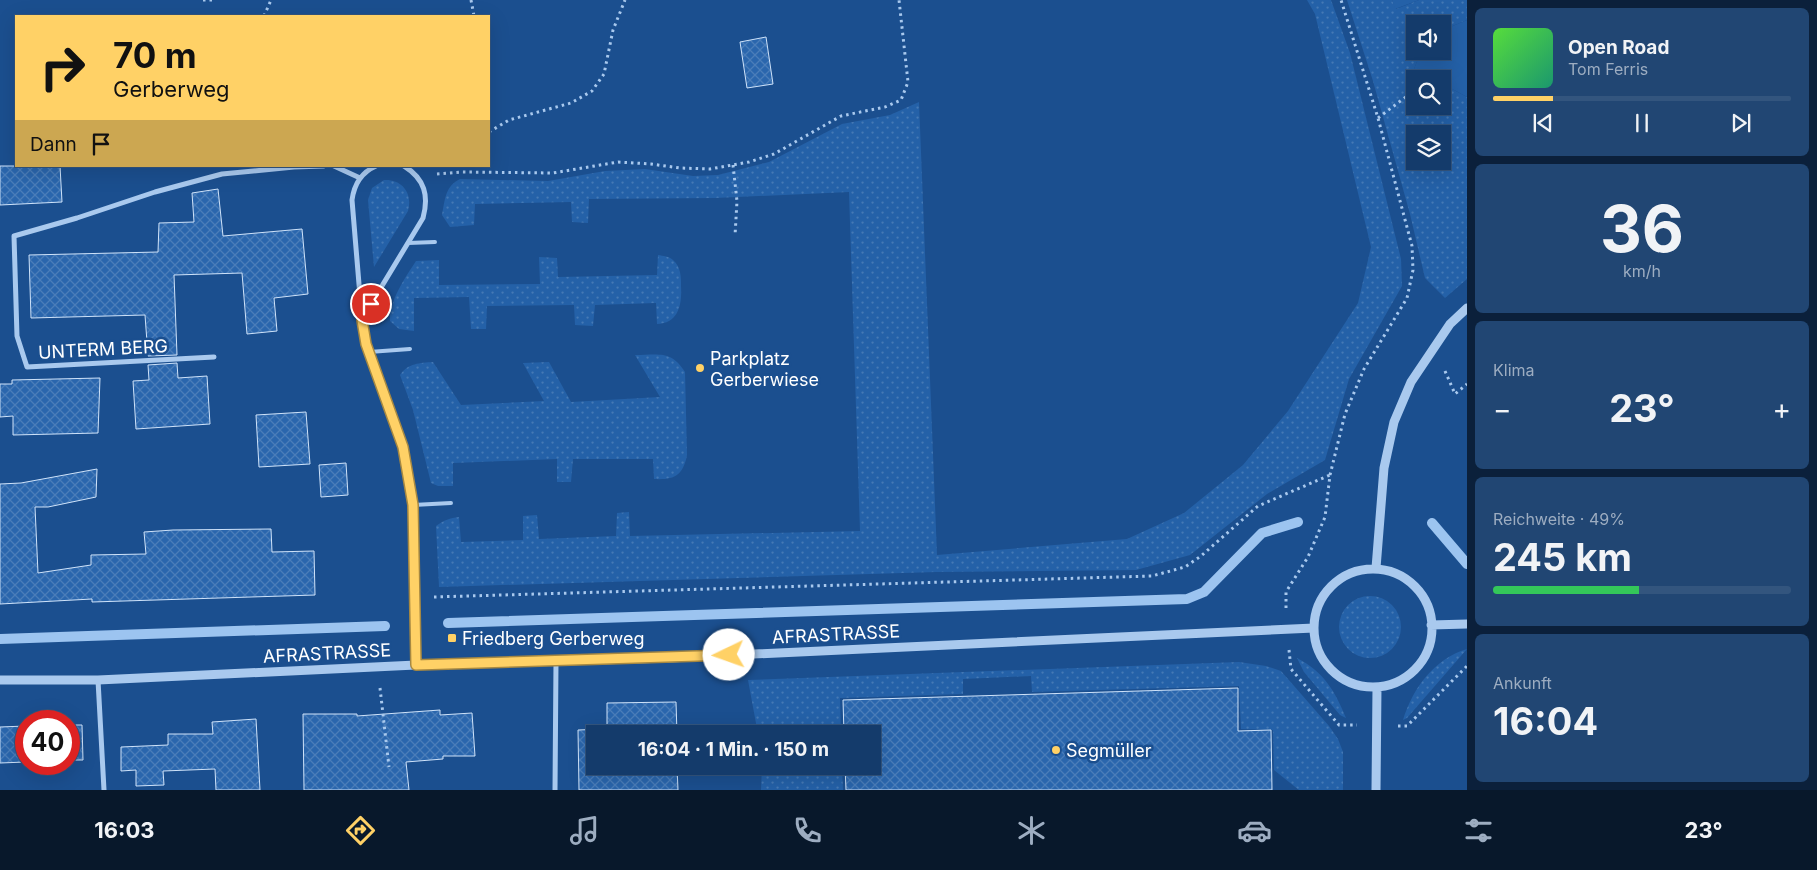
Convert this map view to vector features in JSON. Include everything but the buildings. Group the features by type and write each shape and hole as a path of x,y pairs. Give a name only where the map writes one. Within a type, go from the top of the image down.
{"street":[{"name":"UNTERM BERG","path":"214,357 27,367 17,336 14,236 77,218 155,192 222,174 294,167"},
{"path":"336,167 360,178"},
{"path":"374,167 360,178 354,188 352,200 362,320 369,352 403,447 413,505 416,665"},
{"path":"362,320 423,218 426,194 417,176 405,167"},
{"path":"1376,568 1384,468 1394,422 1411,382 1450,324 1467,308"},
{"path":"1376,568 1395,573 1411,582 1423,597 1431,615 1431,626 1432,633 1427,652 1415,669 1399,681 1377,687 1360,685 1342,678 1327,664 1318,647 1314,628 1318,608 1326,591 1340,579 1358,570 1376,568"},
{"path":"1431,626 1467,624"},
{"name":"AFRASTRASSE","path":"0,680 98,680 416,665 556,662 1314,628"},
{"path":"555,790 556,662"},
{"path":"98,680 104,790"},
{"path":"1376,790 1377,687"}],"lane":[{"path":"408,243 435,242"},
{"path":"369,352 410,349"},
{"path":"413,505 450,503"}],"path":[{"path":"203,0 212,0"},
{"path":"264,15 270,0"},
{"path":"471,0 474,15"},
{"path":"490,130 509,120 572,103 592,91 604,74 613,30 625,0"},
{"path":"417,176 462,172 553,173 618,162 710,169 749,162 774,154 841,116 886,107 901,100 908,82 899,0"},
{"path":"1341,0 1378,118 1412,246 1413,270 1407,298 1364,369 1345,414 1330,475 1325,517 1308,557 1286,592 1290,669 1339,725 1407,726 1467,666"},
{"path":"1378,118 1406,97"},
{"path":"733,165 737,201 736,236"},
{"path":"1434,347 1455,394 1467,384"},
{"path":"415,597 1152,576 1185,567 1201,556 1258,506 1330,475"},
{"path":"378,667 389,767"}],"shaded area":[{"path":"1307,0 1331,0 1350,53 1401,259 1402,286 1349,379 1325,460 1267,494 1190,555 1136,570 936,572 439,587 436,526 456,517 459,517 461,542 523,540 523,516 537,515 539,539 616,536 617,513 629,512 630,536 860,531 849,192 715,198 589,199 588,223 572,222 571,202 475,204 474,225 450,227 442,215 446,194 451,185 460,179 548,181 605,171 645,169 693,176 718,175 769,162 842,124 890,115 919,102 937,555 1127,539 1184,513 1243,465 1288,411 1358,303 1371,247 1315,14"},
{"path":"1347,0 1392,0 1396,9 1419,0 1467,0 1467,20 1451,27 1451,15 1406,15 1406,60 1418,60 1414,69 1416,70 1406,70 1406,115 1451,115 1451,88 1467,97 1467,279 1445,298 1425,278 1410,214 1373,81"},
{"path":"1392,0 1419,0 1395,9"},
{"path":"1467,20 1467,97 1451,88 1451,70 1414,69 1418,60 1451,60 1451,27"},
{"path":"384,180 396,182 405,188 409,204 408,211 374,267 368,200 372,188"},
{"path":"658,255 673,260 678,266 681,276 680,306 675,316 664,323 657,324 656,303 595,305 593,326 575,325 574,305 487,306 486,329 471,329 469,297 414,298 414,331 399,329 390,321 390,313 395,298 416,261 439,260 439,285 540,284 539,257 557,258 558,277 657,275"},
{"path":"635,355 664,355 675,360 685,372 687,455 683,468 676,475 667,479 654,479 653,459 573,459 571,482 557,482 557,459 453,463 453,486 438,486 431,483 413,410 400,375 407,368 415,364 433,362 461,405 544,401 523,363 549,362 571,402 660,397"},
{"path":"1370,596 1382,598 1392,605 1399,615 1401,627 1399,639 1392,649 1382,656 1370,658 1358,656 1348,649 1341,639 1339,627 1341,615 1348,605 1358,598"},
{"path":"1467,649 1407,718 1403,720 1407,708 1426,676 1444,660"},
{"path":"1297,658 1315,669 1328,683 1338,699 1346,718 1340,715 1304,672"},
{"path":"1239,662 1266,666 1281,671 1338,739 1343,752 1343,790 1299,790 1274,770 1273,730 1241,729 1239,686 1032,692 1031,676 963,679 963,694 840,698 841,725 756,725 748,680"},
{"path":"762,775 842,775 843,790 761,790"}],"waterway":[{"path":"448,623 1187,599 1204,592 1262,533 1298,522"},
{"path":"1432,523 1467,564"},
{"path":"0,639 385,626"}],"place":[{"name":"Parkplatz Gerberwiese","path":"700,368"},
{"name":"Friedberg Gerberweg","path":"452,638"},
{"name":"Segmüller","path":"1056,750"}],"route":[{"path":"371,304 362,320 366,344 403,447 413,505 416,665 729,655"}]}
